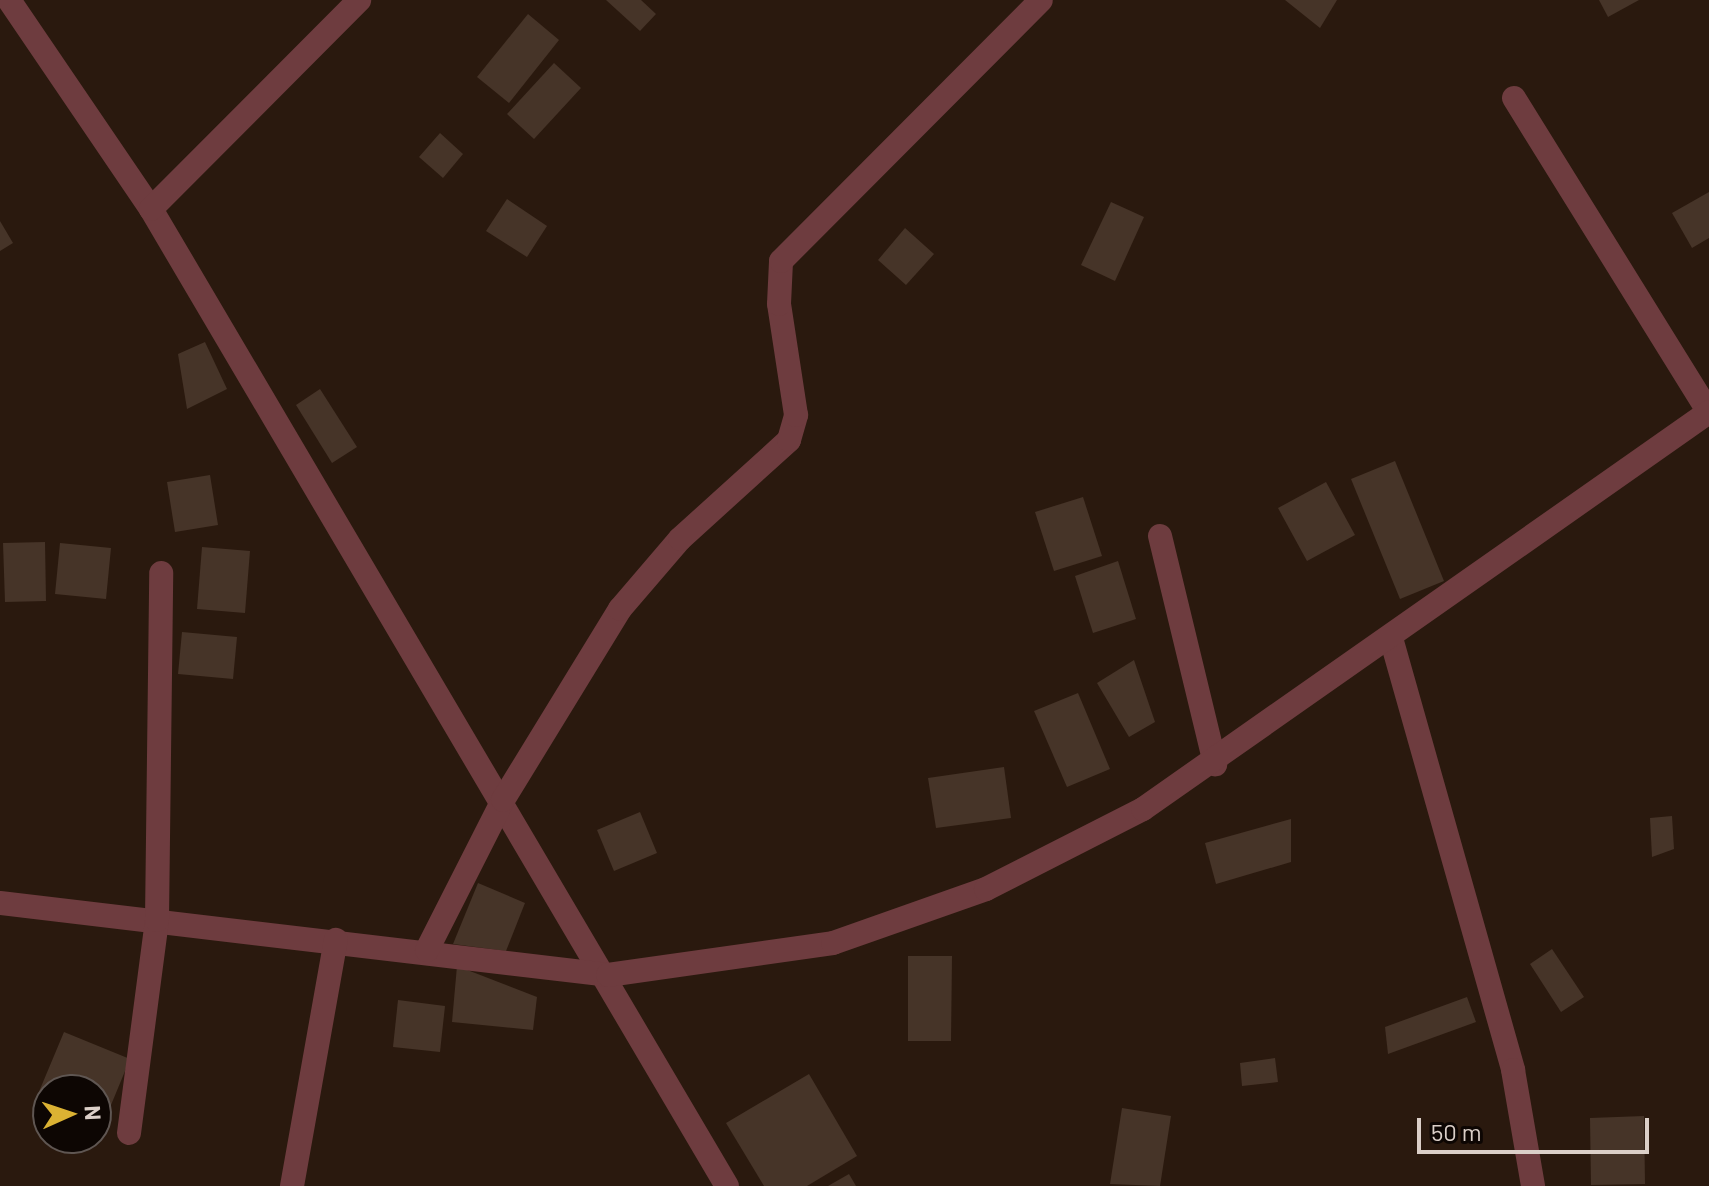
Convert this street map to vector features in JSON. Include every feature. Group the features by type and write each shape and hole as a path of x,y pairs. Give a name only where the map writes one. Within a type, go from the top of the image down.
{"street":[{"path":"9,0 151,209 608,975 727,1186"},
{"path":"151,209 359,0"},
{"path":"427,950 503,800 592,650 650,568 789,440 796,415 777,280 793,243 1041,0"},
{"path":"0,903 427,950 608,975 763,958 896,924 1067,850 1215,764 1709,412 1514,98"},
{"path":"1160,536 1215,764"},
{"path":"129,1133 157,920 161,573"},
{"path":"1391,638 1513,1070 1533,1186"},
{"path":"292,1186 336,940"}],"building":[{"path":"606,0 641,0 656,14 640,31"},
{"path":"1285,0 1337,0 1320,28"},
{"path":"1599,0 1639,0 1608,17"},
{"path":"528,14 559,40 509,103 477,77"},
{"path":"554,63 581,88 534,139 507,114"},
{"path":"440,133 463,154 443,178 419,157"},
{"path":"1709,192 1709,238 1692,248 1672,213"},
{"path":"507,199 547,226 527,257 486,231"},
{"path":"1111,202 1144,217 1115,281 1081,265"},
{"path":"0,221 13,243 0,251"},
{"path":"905,228 934,254 906,285 878,260"},
{"path":"205,342 227,389 187,409 178,354"},
{"path":"320,389 357,447 332,463 296,405"},
{"path":"1395,461 1444,581 1400,599 1351,479"},
{"path":"210,475 218,525 175,532 167,482"},
{"path":"1326,482 1355,535 1307,561 1278,508"},
{"path":"1083,497 1102,556 1054,571 1035,512"},
{"path":"45,542 46,601 5,602 3,543"},
{"path":"60,543 111,548 106,599 55,594"},
{"path":"202,547 250,551 245,613 197,609"},
{"path":"1118,561 1136,619 1093,633 1075,576"},
{"path":"182,632 237,637 233,679 178,674"},
{"path":"1134,660 1155,722 1129,737 1097,683"},
{"path":"1078,693 1110,769 1067,787 1034,711"},
{"path":"1004,767 1011,818 936,828 928,778"},
{"path":"640,812 657,853 614,871 597,830"},
{"path":"1672,816 1674,849 1652,857 1650,818"},
{"path":"1291,819 1291,862 1216,884 1205,843"},
{"path":"478,883 525,903 506,951 453,944"},
{"path":"1552,949 1584,997 1561,1012 1530,964"},
{"path":"908,956 952,956 951,1041 908,1041"},
{"path":"457,966 537,997 533,1030 452,1022"},
{"path":"1467,997 1476,1022 1388,1054 1385,1027"},
{"path":"398,1000 445,1006 440,1052 393,1047"},
{"path":"64,1032 130,1059 112,1103 112,1074 46,1074"},
{"path":"1275,1058 1278,1082 1242,1086 1240,1063"},
{"path":"809,1074 857,1156 807,1186 764,1186 726,1123"},
{"path":"1122,1108 1171,1116 1160,1186 1110,1184"},
{"path":"1644,1116 1645,1184 1591,1185 1590,1118"},
{"path":"849,1174 856,1186 828,1186"}]}
